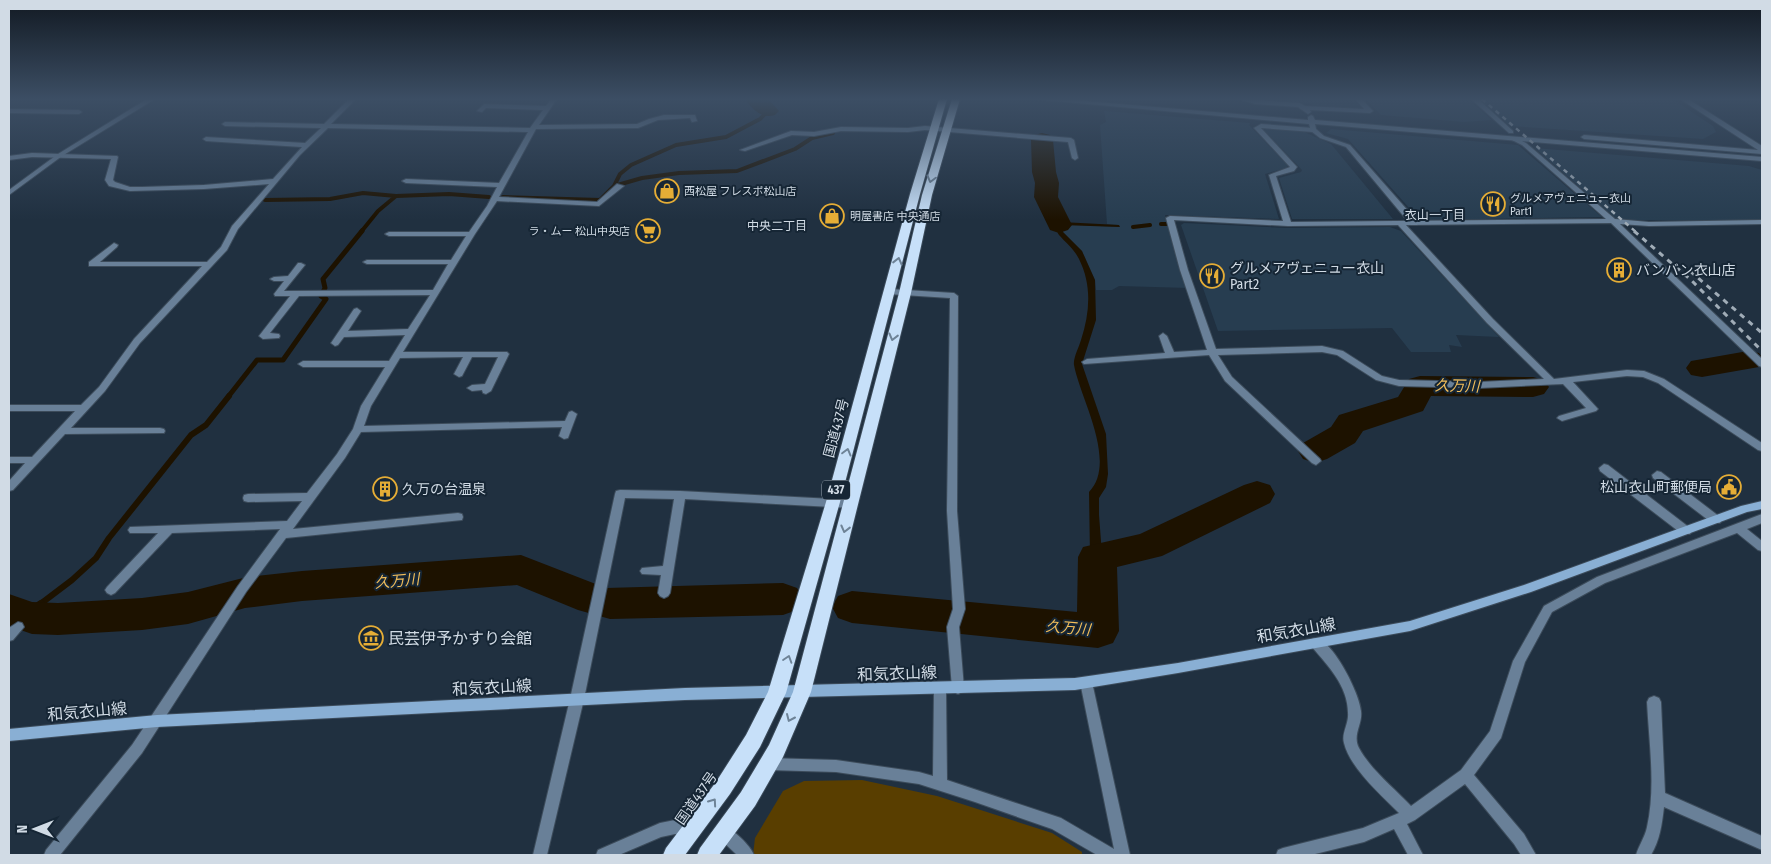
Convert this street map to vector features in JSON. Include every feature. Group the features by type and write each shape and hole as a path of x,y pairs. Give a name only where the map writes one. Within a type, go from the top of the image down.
{"highway":[{"name":"国道437号","path":"706,855 748,799 768,764 802,692 851,504 897,292 915,194 937,139"},
{"name":"国道437号","path":"673,855 723,788 753,741 777,692 897,292"}],"main road":[{"name":"和気衣山線","path":"9,735 157,721 577,699 685,694 958,688 1086,682 1410,626 1527,590 1716,520 1762,505"}],"street":[{"path":"9,194 60,155 86,139"},
{"path":"207,142 214,139"},
{"path":"220,139 307,145"},
{"path":"9,487 102,389 137,341 224,248 235,228 274,181 313,139"},
{"path":"51,855 137,749 157,721 230,606 341,456 358,429 366,406 471,234 496,199 526,139"},
{"path":"743,150 773,139"},
{"path":"1063,139 1071,140 1075,158"},
{"path":"1268,139 1294,167 1292,170 1272,176 1288,224"},
{"path":"1331,139 1348,146 1414,223"},
{"path":"1518,139 1613,221 1762,364"},
{"path":"1558,139 1762,159"},
{"path":"1585,139 1762,150"},
{"path":"1745,139 1762,150"},
{"path":"9,158 32,155 115,157 109,180 112,184 130,189 204,187 274,181"},
{"path":"406,181 501,186"},
{"path":"496,199 599,204 620,186"},
{"path":"1316,462 1228,379 1212,352 1184,270 1170,218 1288,224 1613,221 1649,224 1762,222"},
{"path":"1400,223 1490,321 1552,382"},
{"path":"389,234 471,234"},
{"path":"114,245 92,264 209,264"},
{"path":"367,262 454,262"},
{"path":"301,265 278,294 436,292"},
{"path":"274,279 290,278"},
{"path":"897,292 954,296 952,511 959,608 953,627 958,688"},
{"path":"276,336 263,336 296,294"},
{"path":"334,343 357,312"},
{"path":"341,334 411,332"},
{"path":"1163,336 1171,356"},
{"path":"1087,362 1212,352 1325,349 1340,353 1379,378 1399,383 1479,385 1552,382 1631,372 1653,376 1762,448"},
{"path":"303,364 504,354 487,389 472,388"},
{"path":"459,374 469,355"},
{"path":"1562,418 1594,410 1566,381"},
{"path":"9,408 85,408"},
{"path":"435,427 441,416"},
{"path":"358,429 435,427 570,419 564,436"},
{"path":"63,431 160,431"},
{"path":"9,460 36,460"},
{"path":"1604,468 1686,531"},
{"path":"1657,475 1716,520"},
{"path":"540,855 577,699 620,494 680,495 851,504"},
{"path":"664,593 680,495"},
{"path":"248,498 310,497"},
{"path":"134,530 286,530 458,518"},
{"path":"1283,855 1364,835 1403,818 1466,775 1496,734 1519,661 1548,609 1601,580 1739,529 1762,518"},
{"path":"111,590 169,529"},
{"path":"1739,529 1762,547"},
{"path":"646,571 668,570"},
{"path":"1316,643 1341,673 1352,693 1355,713 1348,737 1356,755 1403,818 1416,855"},
{"path":"1086,682 1123,855"},
{"path":"940,688 940,784"},
{"path":"1644,855 1650,849 1658,817 1654,702"},
{"path":"768,764 836,766 919,778 1056,823 1111,855"},
{"path":"1466,775 1509,826 1529,855"},
{"path":"1657,798 1762,843"},
{"path":"603,855 660,830 675,827 692,832"},
{"path":"724,833 747,855"}],"shaded area":[{"path":"1101,139 1263,139 1288,166 1265,174 1279,219 1165,215 1189,288 1119,286 1112,290 1096,290 1095,280 1082,251 1063,232 1061,224 1119,227 1119,225 1107,224"},
{"path":"1273,139 1321,139 1331,144 1393,219 1292,219 1279,178 1301,172 1302,170"},
{"path":"1348,139 1452,139 1518,145 1602,217 1428,220 1418,218"},
{"path":"1535,148 1749,166 1762,170 1762,221 1617,220"},
{"path":"1044,182 1050,183 1050,199 1061,222 1119,225 1120,227 1061,225 1063,232 1082,251 1095,280 1096,320 1082,364 1106,434 1108,474 1106,487 1099,498 1102,554 1090,556 1089,492 1097,479 1100,464 1099,447 1074,365 1088,309 1088,289 1079,259 1058,233 1056,223 1044,199"},
{"path":"1184,223 1286,228 1390,227 1401,231 1499,337 1456,335 1462,347 1449,345 1451,352 1411,352 1392,328 1218,331 1181,225"},
{"path":"862,780 937,796 1052,833 1082,852 1082,855 753,855 755,838 783,791 804,781"}],"waterway":[{"path":"614,186 620,174 631,165 676,145 712,139"},
{"path":"614,186 642,178 679,173 737,171 795,149 810,139"},
{"path":"1042,140 1044,172 1047,183 1046,197 1059,225"},
{"path":"503,197 600,200 614,186"},
{"path":"265,200 330,199 363,193 396,196"},
{"path":"396,196 449,194 489,197"},
{"path":"361,232 378,211 396,196"},
{"path":"1161,224 1166,224"},
{"path":"1133,227 1150,225"},
{"path":"228,397 257,360 283,360 326,299 321,296 325,288 323,279 362,231"},
{"name":"久万川","path":"1702,368 1748,360"},
{"name":"久万川","path":"1315,451 1343,435 1351,423 1411,404 1420,386 1533,387"},
{"path":"39,605 72,580 96,558 109,538 191,435 206,425 229,396"},
{"name":"久万川","path":"852,607 1098,631 1097,557 1148,546 1257,494"},
{"name":"久万川","path":"247,593 302,586 521,570 546,581"},
{"name":"久万川","path":"562,587 592,599"},
{"name":"久万川","path":"9,610 32,618 58,619 142,614 188,608 231,597"},
{"name":"久万川","path":"610,603 783,599"},
{"path":"25,615 41,604"}],"railway":[{"path":"1529,139 1636,232"},
{"path":"1634,231 1691,280 1762,351"},
{"path":"1690,271 1762,333"}],"place":[{"name":"西松屋 フレスポ松山店","path":"667,191"},
{"name":"グルメアヴェニュー衣山 Part1","path":"1493,204"},
{"name":"明屋書店 中央通店","path":"832,216"},
{"name":"ラ・ムー 松山中央店","path":"648,231"},
{"name":"バンバン衣山店","path":"1619,270"},
{"name":"グルメアヴェニュー衣山 Part2","path":"1212,276"},
{"name":"松山衣山町郵便局","path":"1729,487"},
{"name":"久万の台温泉","path":"385,489"},
{"name":"民芸伊予かすり会館","path":"371,638"}],"district":[{"name":"衣山一丁目","path":"1435,215"},
{"name":"中央二丁目","path":"777,226"}]}
